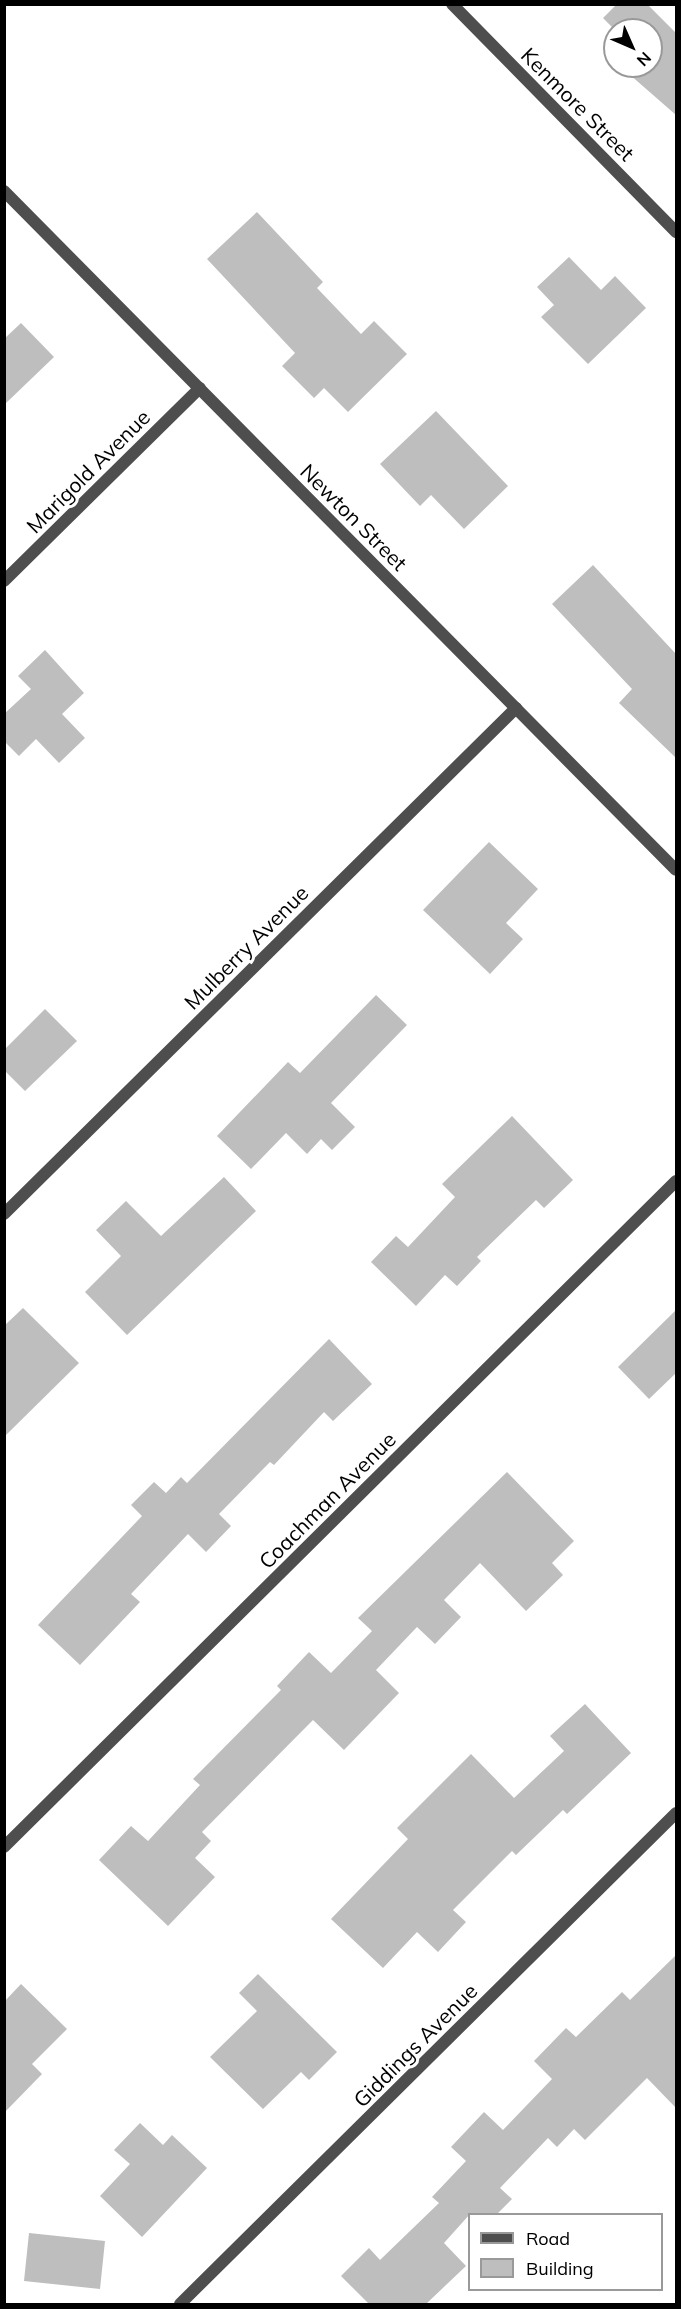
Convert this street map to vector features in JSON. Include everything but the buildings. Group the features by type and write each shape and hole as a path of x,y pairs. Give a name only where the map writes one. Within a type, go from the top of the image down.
{"street":[{"name":"Kenmore Street","path":"452,4 676,232"},
{"name":"Newton Street","path":"4,191 676,870"},
{"name":"Marigold Avenue","path":"4,581 200,388"},
{"name":"Mulberry Avenue","path":"4,1214 516,708"},
{"name":"Coachman Avenue","path":"4,1846 676,1181"},
{"name":"Giddings Avenue","path":"180,2304 676,1813"}]}
